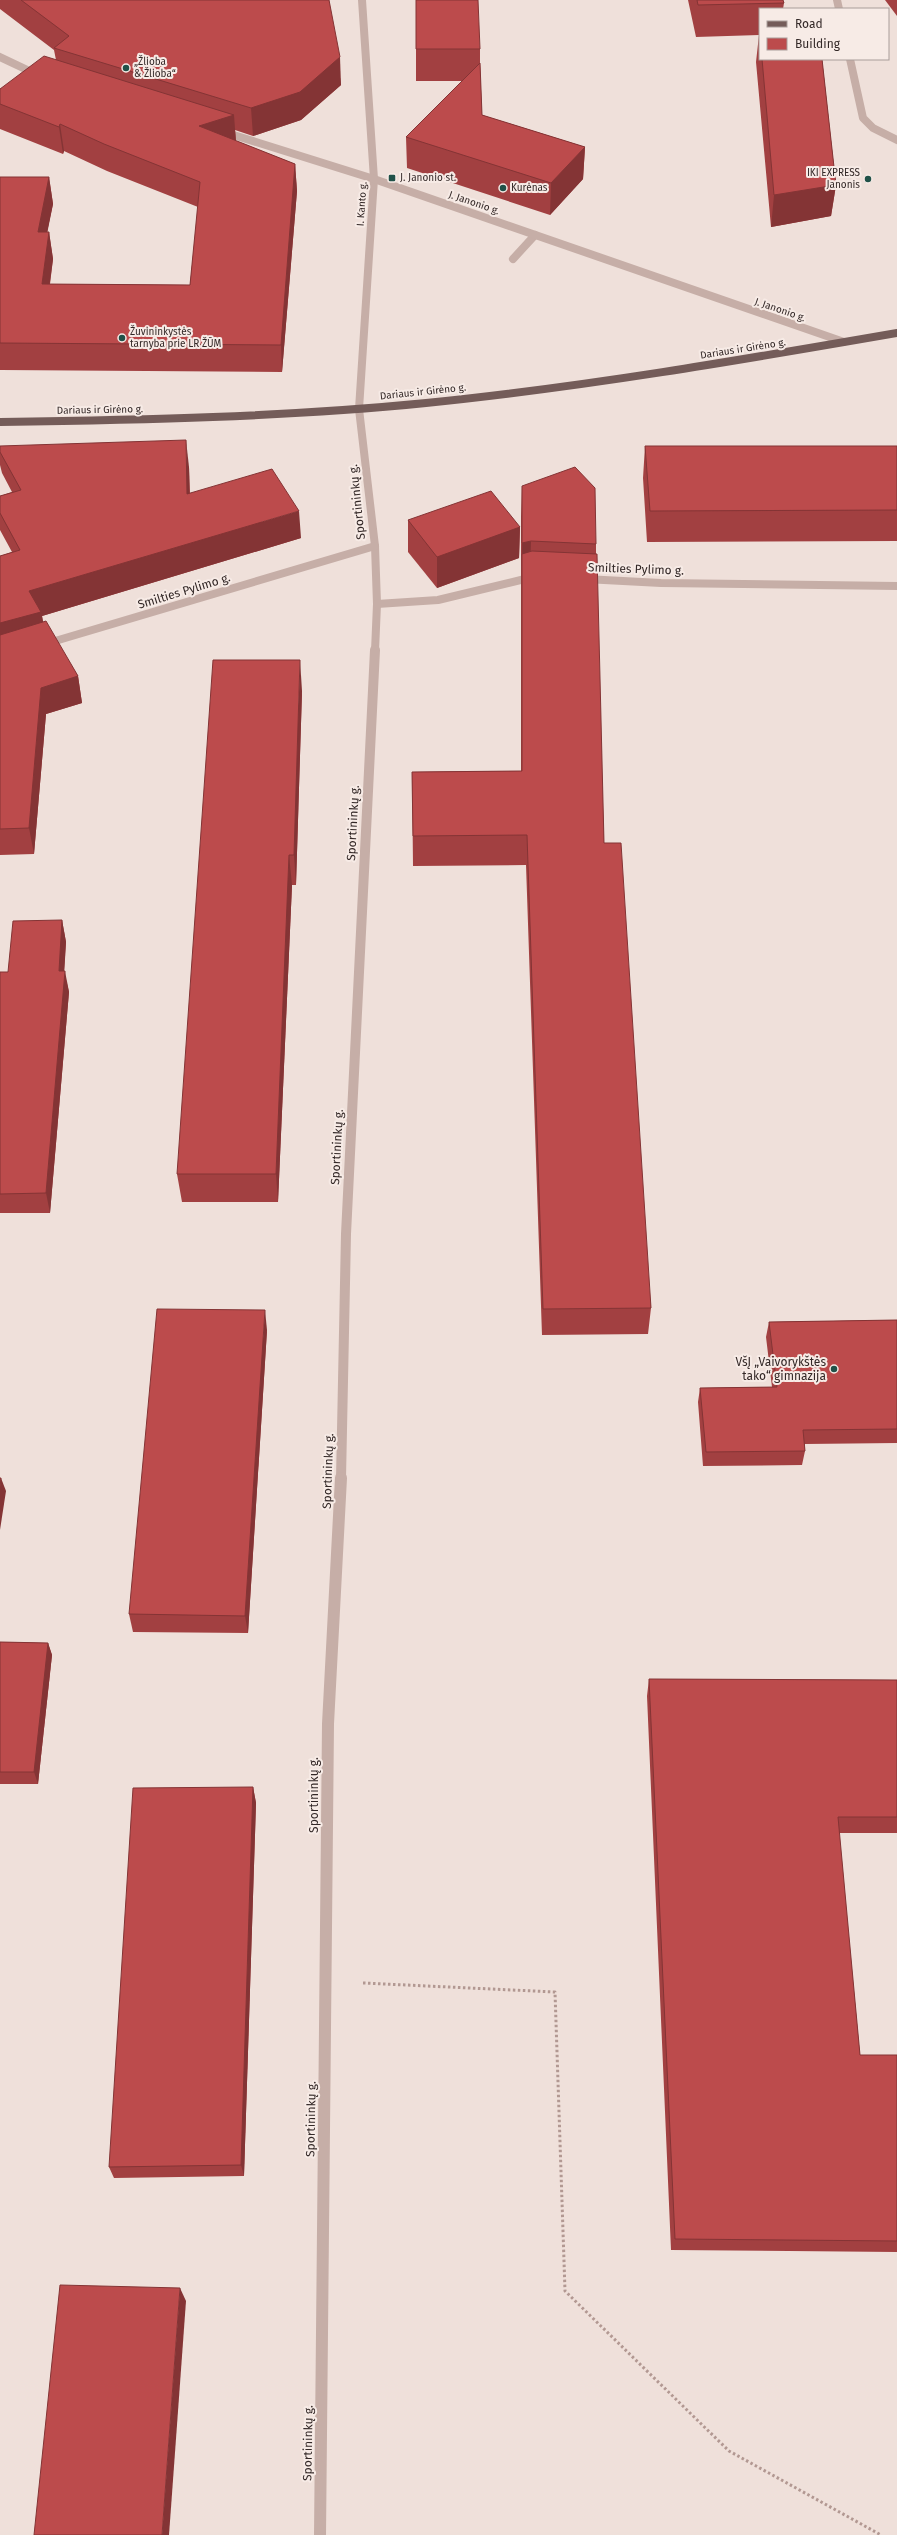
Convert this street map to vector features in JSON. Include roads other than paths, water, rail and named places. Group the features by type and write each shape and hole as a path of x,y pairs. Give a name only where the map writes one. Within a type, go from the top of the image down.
{"main road":[{"name":"J. Janonio g.","path":"844,342 897,333"},
{"name":"Dariaus ir Girėno g.","path":"0,422 205,418 359,409 617,380 844,342"}],"street":[{"name":"I. Kanto g.","path":"359,409 374,179 362,0"},
{"path":"0,57 45,77"},
{"path":"850,60 863,118 873,128 897,140"},
{"name":"J. Janonio g.","path":"217,130 374,179 844,342"},
{"path":"513,259 535,235"},
{"name":"Sportininkų g.","path":"320,2535 328,1724 341,1482 346,1234 377,604 374,546 359,409"},
{"name":"Smilties Pylimo g.","path":"38,646 374,546"},
{"path":"377,604 438,600 530,577 544,578"},
{"name":"Smilties Pylimo g.","path":"574,579 661,583 897,586"}],"place":[{"name":"„Žlioba & Žlioba“","path":"126,68"},
{"name":"J. Janonio st.","path":"392,178"},
{"name":"IKI EXPRESS Janonis","path":"868,179"},
{"name":"Kurėnas","path":"503,188"},
{"name":"Žuvininkystės tarnyba prie LR ŽŪM","path":"122,338"},
{"name":"VšĮ „Vaivorykštės tako“ gimnazija","path":"834,1369"}]}
